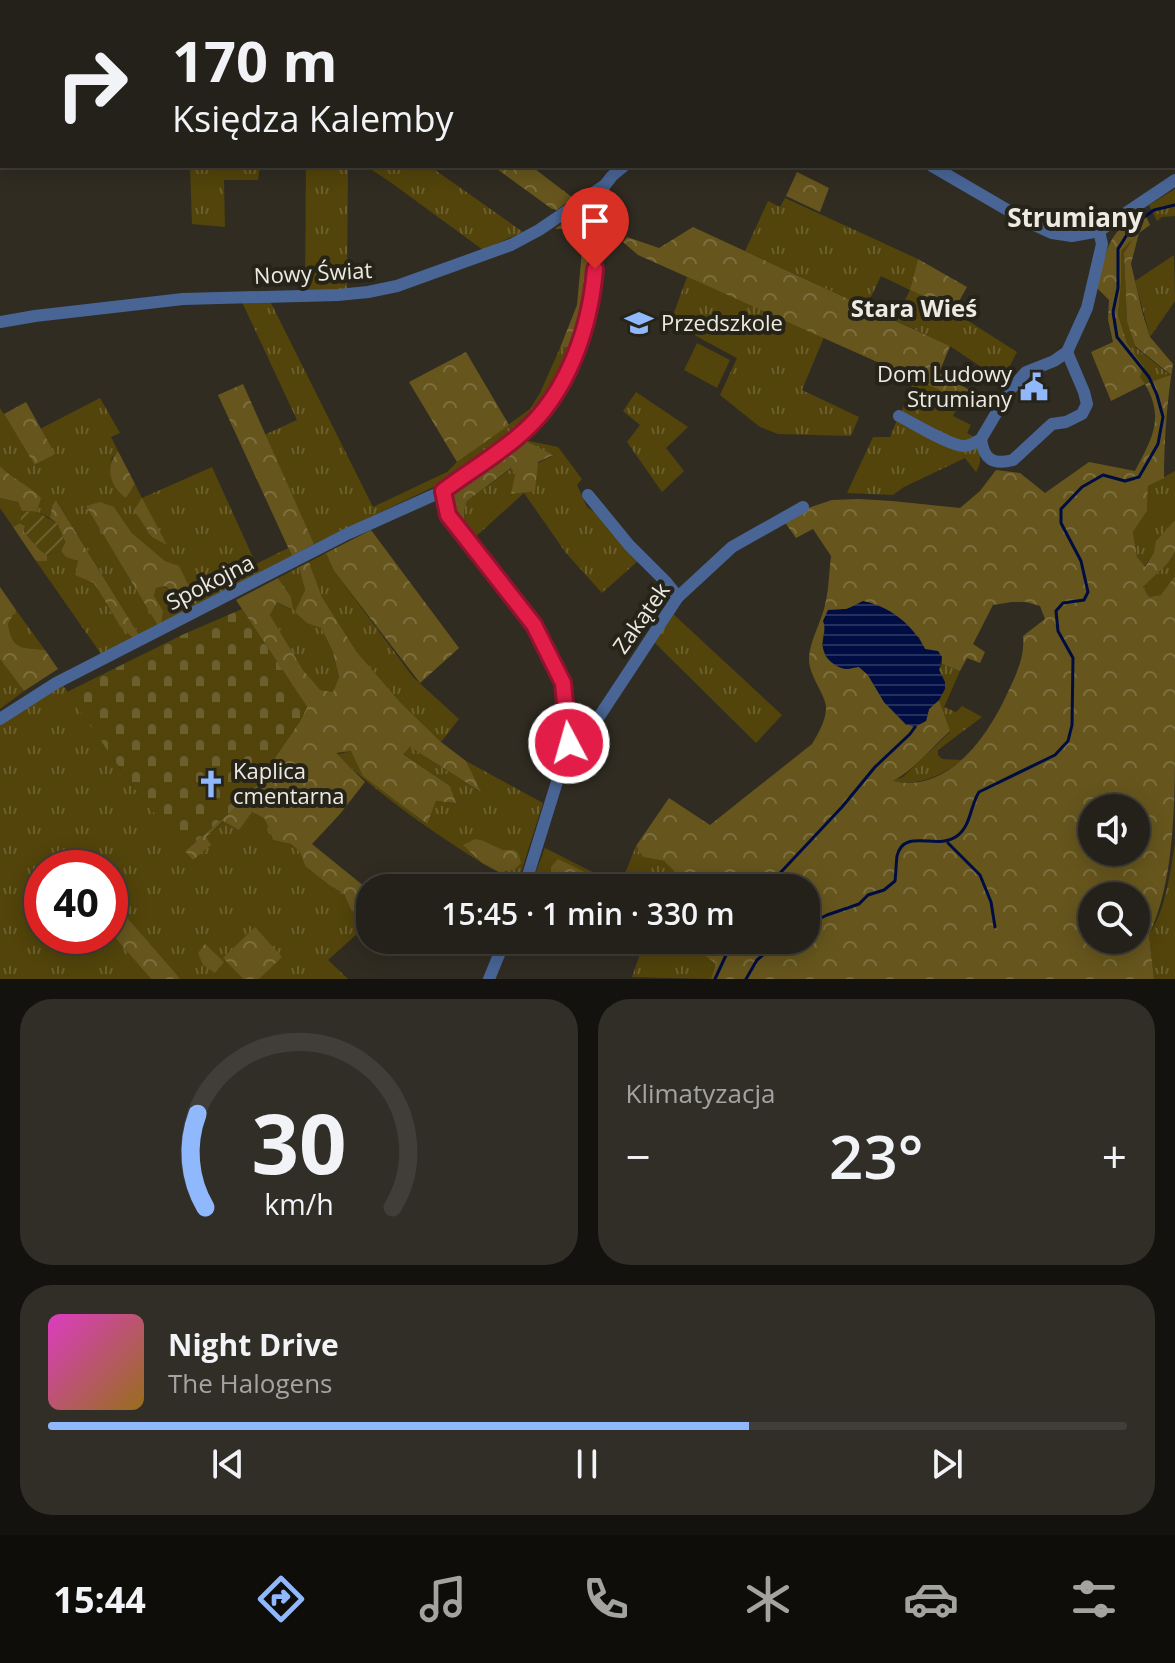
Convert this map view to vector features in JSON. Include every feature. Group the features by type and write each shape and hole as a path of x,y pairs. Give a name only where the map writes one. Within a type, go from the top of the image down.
{"street":[{"name":"Nowy Świat","path":"0,322 183,299 338,295 397,286 511,245 539,230 605,185 622,168"},
{"path":"935,168 1042,229 1072,236 1099,231 1175,180"},
{"name":"Spokojna","path":"0,719 56,683 347,534 443,491 520,435 543,413 558,390 579,345 589,310 595,269 598,201 605,185"},
{"path":"899,416 964,446 981,439 1010,390 1026,372 1067,352 1087,308 1102,244 1099,231"},
{"path":"981,439 988,458 999,463 1013,460 1052,424 1066,422 1082,414 1087,404 1067,352"},
{"path":"443,491 448,515 534,625 563,683 569,743 528,874"},
{"path":"588,495 678,597"},
{"name":"Zakątek","path":"569,743 589,732 678,597 732,547 803,507"},
{"path":"489,979 499,954"}],"green space":[{"path":"190,168 260,168 258,180 224,180 225,227 192,224"},
{"path":"306,168 348,168 347,290 305,292"},
{"path":"369,168 436,168 523,232 483,250"},
{"path":"496,168 534,168 573,198 557,210"},
{"path":"797,172 829,188 820,212 786,196"},
{"path":"1175,189 1175,216 1162,217 1157,221 1149,205"},
{"path":"785,198 918,259 910,290 881,276 866,307 745,251 768,201 780,207"},
{"path":"1143,210 1150,225 1139,233 1131,264 1150,337 1173,364 1166,421 1164,478 1148,486 1147,511 1133,532 1137,557 1145,567 1154,552 1156,541 1175,520 1175,552 1143,587 1149,597 1161,595 1175,576 1174,812 1169,865 1158,913 1150,933 1150,882 1078,882 1078,954 1150,954 1150,944 1154,979 711,979 716,964 703,954 820,954 820,874 673,874 674,871 664,861 643,857 636,846 669,798 710,825 812,744 821,728 826,705 809,658 826,599 831,556 813,529 796,538 784,521 832,500 892,501 960,508 980,491 996,470 1020,473 1045,493 1089,462 1135,471 1154,428 1151,396 1145,384 1111,401 1091,352 1113,342 1108,319 1109,300 1097,288 1110,243 1122,227","holes":["1133,239 1124,253 1127,322 1135,346 1171,375 1145,384 1140,377 1144,367 1127,343 1118,315 1121,251","1012,602 1040,606 1045,619 1023,636 1023,651 1014,680 989,727 964,758 948,770 931,779 913,783 893,781 915,765 950,731 939,700 929,709 926,721 906,725 884,702 868,675 859,667 847,669 826,657 822,645 825,626 841,610 853,607 919,637 925,649 942,657 942,664 960,671 967,658 980,663 985,652 973,644 993,605"]},
{"path":"577,212 589,219 588,267 569,347 560,348 577,305 584,229 555,229"},
{"path":"693,227 950,346 939,373 991,402 987,411 638,255 623,242 627,237 659,248"},
{"path":"1139,233 1124,253 1127,322 1135,347 1171,376 1145,384 1140,377 1144,367 1127,343 1118,315 1121,251"},
{"path":"1174,255 1175,301 1150,337 1135,281"},
{"path":"918,259 967,287 953,312 910,290"},
{"path":"687,277 824,337 802,390 859,417 851,436 778,434 760,427 720,395 737,358 671,321"},
{"path":"910,290 940,303 1017,352 1002,381 950,346 895,320"},
{"path":"270,301 373,507 447,472 530,409 560,348 569,347 541,407 510,435 444,482 314,544 264,435 297,420 242,302"},
{"path":"697,343 730,360 717,388 684,370"},
{"path":"466,352 509,425 457,462 409,382"},
{"path":"915,378 961,399 953,416 971,425 967,433 976,438 960,442 901,413"},
{"path":"243,384 314,544 292,556 218,395"},
{"path":"636,392 688,427 666,448 684,471 662,492 627,442 640,425 623,411"},
{"path":"100,398 120,433 111,437 118,451 111,459 126,498 135,484 142,498 212,467 256,564 288,548 292,556 161,624 154,596 156,588 164,586 184,601 198,604 179,567 165,561 132,533 114,507 86,506 158,626 139,635 57,501 52,506 50,518 37,512 40,498 0,466 0,408 36,465 54,454 40,429"},
{"path":"26,402 55,454 35,465 4,414"},
{"path":"923,403 970,425 962,441 916,419"},
{"path":"897,420 976,446 980,459 976,472 965,458 893,495 847,493 873,437 890,437"},
{"path":"524,440 558,447 582,479 577,485 587,507 599,515 638,561 602,593 566,553 524,493 473,539 461,523 464,522 467,501 512,468 515,475 552,456"},
{"path":"524,440 553,455 538,462 535,491 511,494 515,475 511,468 467,501 464,523 461,523 452,503 451,491"},
{"path":"118,451 135,484 126,498 116,488 111,476 111,463"},
{"path":"0,466 41,498 37,512 22,511 18,502 0,498"},
{"path":"1175,471 1175,520 1157,541 1144,567 1137,557 1133,532 1147,511 1148,486"},
{"path":"0,498 18,502 22,511 20,523 13,527 0,508"},
{"path":"142,498 167,545 152,537 134,510"},
{"path":"56,500 139,635 133,638 120,626 94,583 75,575 78,561 66,557 61,551 65,542 57,523 50,518"},
{"path":"100,502 114,507 132,533 165,561 179,566 198,604 184,601 165,586 156,588 154,596 163,611 158,626 86,506"},
{"path":"22,511 37,512 57,523 65,542 61,551 47,555 40,550 24,532 25,526 20,523"},
{"path":"20,523 25,526 24,532 47,555 47,561 36,561 13,527"},
{"path":"371,530 459,648 420,683 334,571 326,553"},
{"path":"61,551 81,565 118,622 133,638 101,654 36,561 47,561 47,555"},
{"path":"1175,552 1175,576 1162,595 1149,597 1143,587"},
{"path":"326,553 334,571 413,677 459,719 441,742 400,702 356,651 322,597 309,562"},
{"path":"309,562 322,597 356,651 400,702 441,742 466,761 481,792 410,747 403,754 450,786 456,803 436,801 427,824 363,776 351,751 336,753 365,782 312,844 356,880 356,913 351,910 344,894 305,866 300,852 291,844 273,840 265,819 252,812 239,830 223,821 206,837 211,845 193,860 185,851 248,797 307,707 236,600 278,578 291,597 293,610 277,602 270,615 303,670 320,690 333,692 339,677 333,652 321,628 307,623 295,612 305,590 299,567"},
{"path":"299,567 305,590 296,612 307,622 321,628 333,652 339,677 333,692 319,690 303,670 270,615 277,602 292,610 291,597 278,578"},
{"path":"0,587 16,610 8,624 12,639 24,648 45,650 58,669 24,691 0,659"},
{"path":"242,609 307,707 248,797 185,851 131,784 67,692"},
{"path":"16,610 45,650 24,648 12,639 8,624"},
{"path":"672,613 782,715 756,743 653,641"},
{"path":"0,659 24,691 0,709"},
{"path":"942,664 960,671 944,707 956,712 962,706 982,717 938,750 942,759 962,760 954,766 920,781 891,781 903,777 950,732 939,700 945,685 939,670"},
{"path":"63,685 131,784 193,860 210,845 206,837 224,821 251,812 265,819 273,840 291,844 300,852 305,866 344,894 356,914 356,935 328,960 348,979 259,979 223,958 243,979 180,979 128,919 128,850 24,850 24,954 128,953 151,979 0,979 0,725"},
{"path":"410,747 479,791 466,761 543,803 521,874 504,874 514,851 503,850 484,841 464,845 482,863 405,811 334,752 351,751 405,807 426,824 436,801 455,803 450,786 402,753"},
{"path":"475,839 503,850 514,850 521,863 514,870 502,874 482,863 463,845"},
{"path":"1175,843 1175,979 1154,979 1150,933 1169,879"},
{"path":"636,846 643,857 664,861 674,871 673,874 625,874"},
{"path":"545,848 596,874 535,874"},
{"path":"558,859 589,874 551,874 551,867"},
{"path":"128,919 180,979 151,979 128,953"},
{"path":"255,927 282,957 259,979 243,979 223,958"},
{"path":"205,944 224,962 215,973 203,965 198,953"},
{"path":"640,954 703,954 717,964 711,979 632,977"}],"shaded area":[{"path":"863,601 900,618 925,649 938,651 942,657 939,670 945,689 929,709 926,721 915,727 906,724 884,702 868,675 859,667 838,667 824,651 823,621 828,610 847,609"}],"waterway":[{"path":"820,918 859,904 868,895 884,890 895,881 901,847 914,841 949,840 957,836 965,827 979,792 1055,755 1068,741 1072,725 1073,658 1058,631 1056,611 1063,603 1084,600 1088,592 1081,561 1061,523 1061,509 1082,487 1103,475 1125,481 1139,477 1158,444 1163,417 1157,395 1149,377 1117,337 1113,312 1118,288 1118,249 1133,225 1154,210 1175,205"},
{"path":"779,874 915,727"},
{"path":"948,843 980,875 991,902 995,927"},
{"path":"715,979 727,954"},
{"path":"746,979 764,954"}],"place":[{"name":"Przedszkole","path":"639,323"},
{"name":"Dom Ludowy Strumiany","path":"1034,387"},
{"name":"Kaplica cmentarna","path":"211,784"}],"district":[{"name":"Strumiany","path":"1075,218"},
{"name":"Stara Wieś","path":"914,309"}],"route":[{"path":"569,743 563,683 534,625 448,515 443,491 520,435 543,413 558,390 579,345 589,310 595,269"}]}
